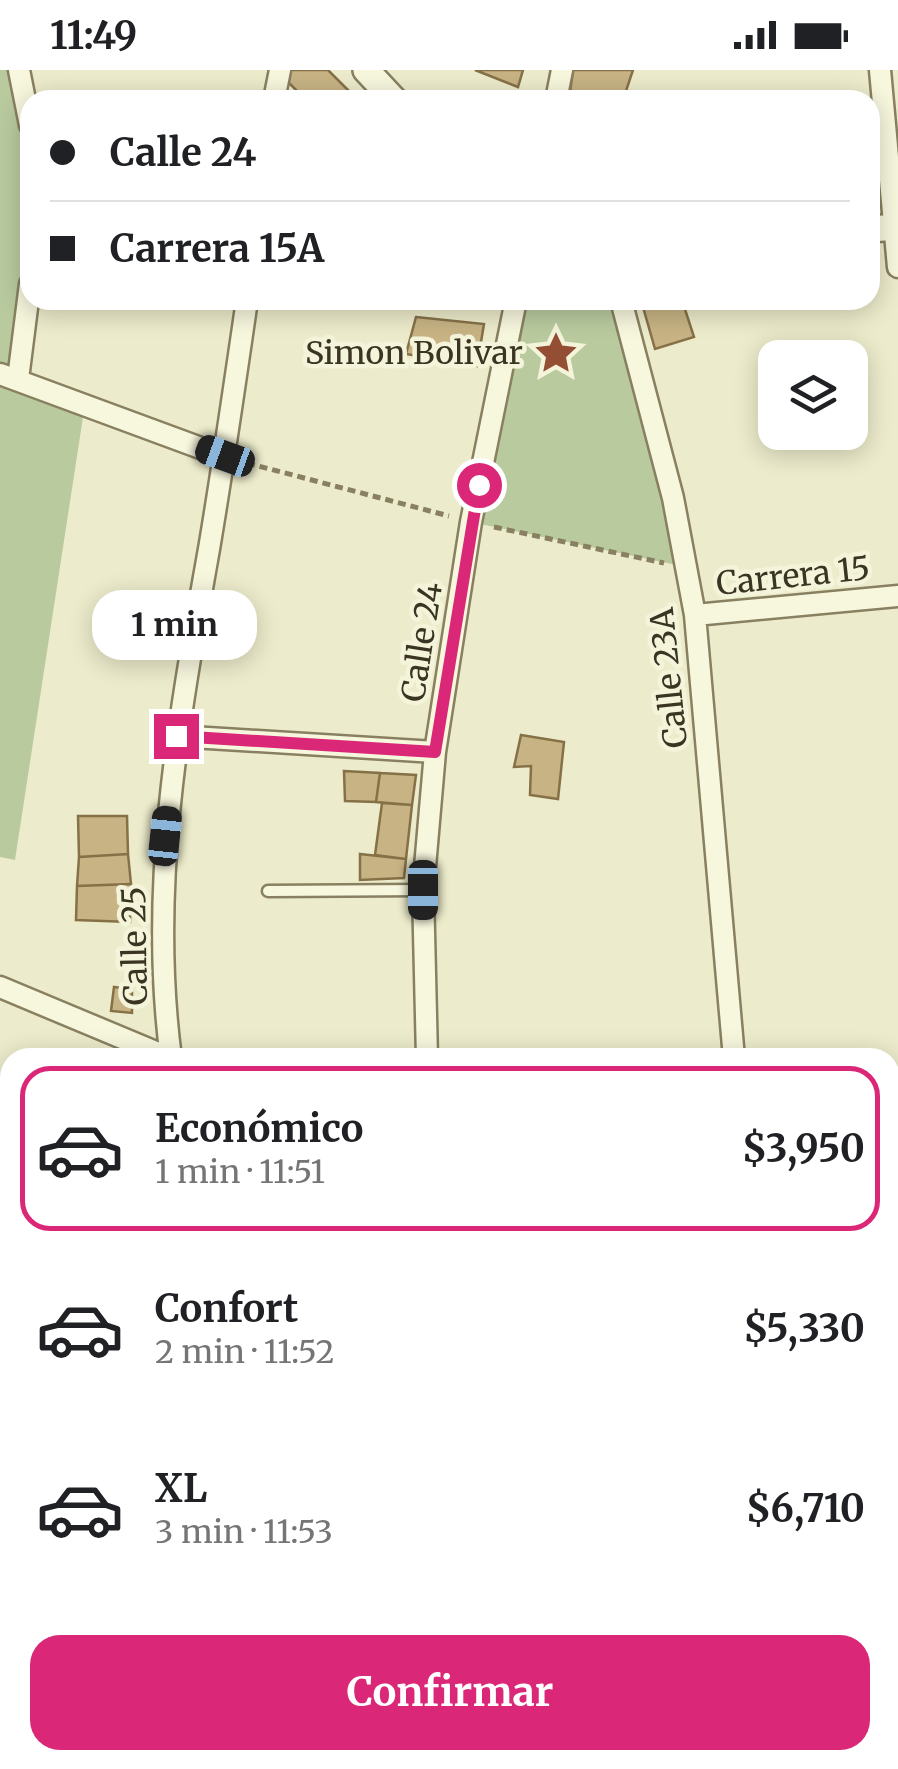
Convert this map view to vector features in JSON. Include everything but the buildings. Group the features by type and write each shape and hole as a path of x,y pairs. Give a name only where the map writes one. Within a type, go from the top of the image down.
{"street":[{"path":"366,70 385,90"},
{"path":"880,70 888,228 898,267"},
{"path":"24,310 9,376 225,456"},
{"name":"Calle 25","path":"170,1048 162,934 165,836 176,736 225,456 246,310"},
{"name":"Calle 24","path":"427,1048 423,890 435,752 471,522 514,310"},
{"name":"Calle 23A","path":"623,310 673,498 694,615 733,1048"},
{"name":"Carrera 15","path":"694,615 898,596"},
{"path":"176,736 435,752"},
{"path":"0,987 147,1048"}],"lane":[{"path":"268,891 423,890"}],"path":[{"name":"Carrera 15","path":"225,456 471,522 686,567"}],"green space":[{"path":"0,70 19,70 23,90 20,310 27,310 18,378 85,404 15,860 0,857"},
{"path":"513,310 622,310 686,567 471,522"}],"place":[{"name":"Simon Bolivar","path":"556,353"}],"route":[{"path":"176,736 435,752 479,485"}]}
